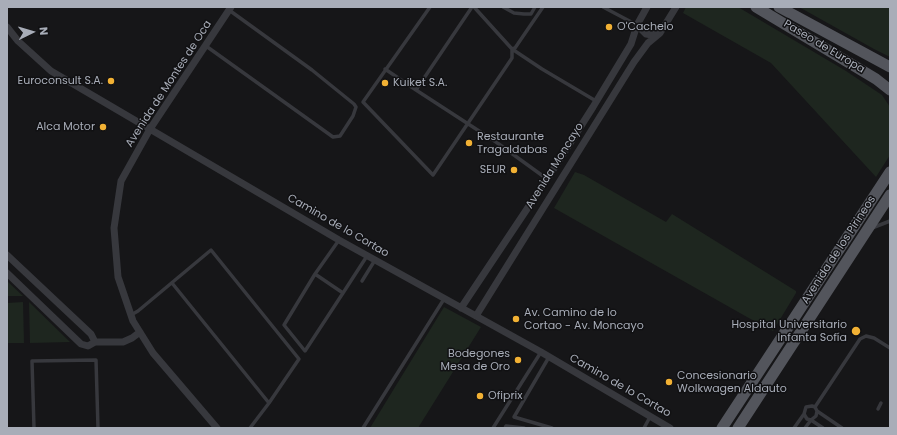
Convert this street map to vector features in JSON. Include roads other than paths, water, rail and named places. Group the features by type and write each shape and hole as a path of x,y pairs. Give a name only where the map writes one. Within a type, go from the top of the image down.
{"main road":[{"name":"Paseo de Europa","path":"756,7 876,79 890,90"},
{"name":"Paseo de Europa","path":"778,7 890,67"},
{"name":"Avenida de los Pirineos","path":"722,428 890,172"},
{"name":"Avenida de los Pirineos","path":"738,428 890,195"}],"street":[{"name":"Avenida Moncayo","path":"461,308 547,179 596,101 631,44 637,25 647,7"},
{"name":"Avenida Moncayo","path":"476,316 634,62 648,43 660,33 676,7"},
{"name":"Avenida de Montes de Oca","path":"217,428 153,353 131,315 118,277 114,228 121,182 150,129 230,9"},
{"path":"637,25 646,34 652,35 660,33"},
{"name":"Camino de lo Cortao","path":"7,27 18,41 51,71 339,240 541,352 670,428"},
{"path":"547,179 556,186"},
{"path":"7,255 91,334 95,342"},
{"path":"7,273 81,344 88,346 95,342 124,342 140,332"}],"lane":[{"path":"430,7 363,102 433,175 512,58 512,49"},
{"path":"416,90 473,7 512,49 542,69 596,101"},
{"path":"503,7 514,13 531,14 535,7"},
{"path":"512,49 515,48 543,7"},
{"path":"603,7 637,25"},
{"path":"206,46 333,137 340,136 355,112 356,107 354,104 230,9"},
{"path":"386,69 496,142 547,179"},
{"path":"866,231 880,224 890,222"},
{"path":"339,240 315,274 284,325 305,351 367,256"},
{"path":"131,315 138,312 211,250 299,359 250,428"},
{"path":"362,281 375,260"},
{"path":"315,274 343,293"},
{"path":"172,283 269,403"},
{"path":"363,428 444,299"},
{"path":"815,407 860,339 866,336 874,338 890,348"},
{"path":"493,428 541,352"},
{"path":"549,357 514,417 552,428"},
{"path":"34,428 32,361 96,360 98,428"},
{"path":"878,409 881,403"},
{"path":"794,428 804,414 806,407 815,407"},
{"path":"815,407 817,411 842,428"},
{"path":"805,428 816,416 817,411"},
{"path":"804,414 807,419 823,428"},
{"path":"644,428 650,416"},
{"path":"504,428 506,426 524,428"}],"place":[{"name":"O'Cachelo","path":"609,27"},
{"name":"Euroconsult S.A.","path":"111,81"},
{"name":"Kuiket S.A.","path":"385,83"},
{"name":"Alca Motor","path":"103,127"},
{"name":"Restaurante Tragaldabas","path":"469,143"},
{"name":"SEUR","path":"514,170"},
{"name":"Av. Camino de lo Cortao - Av. Moncayo","path":"516,319"},
{"name":"Hospital Universitario Infanta Sofía","path":"856,331"},
{"name":"Bodegones Mesa de Oro","path":"518,360"},
{"name":"Concesionario Wolkwagen Aldauto","path":"669,382"},
{"name":"Ofiprix","path":"480,396"}]}
